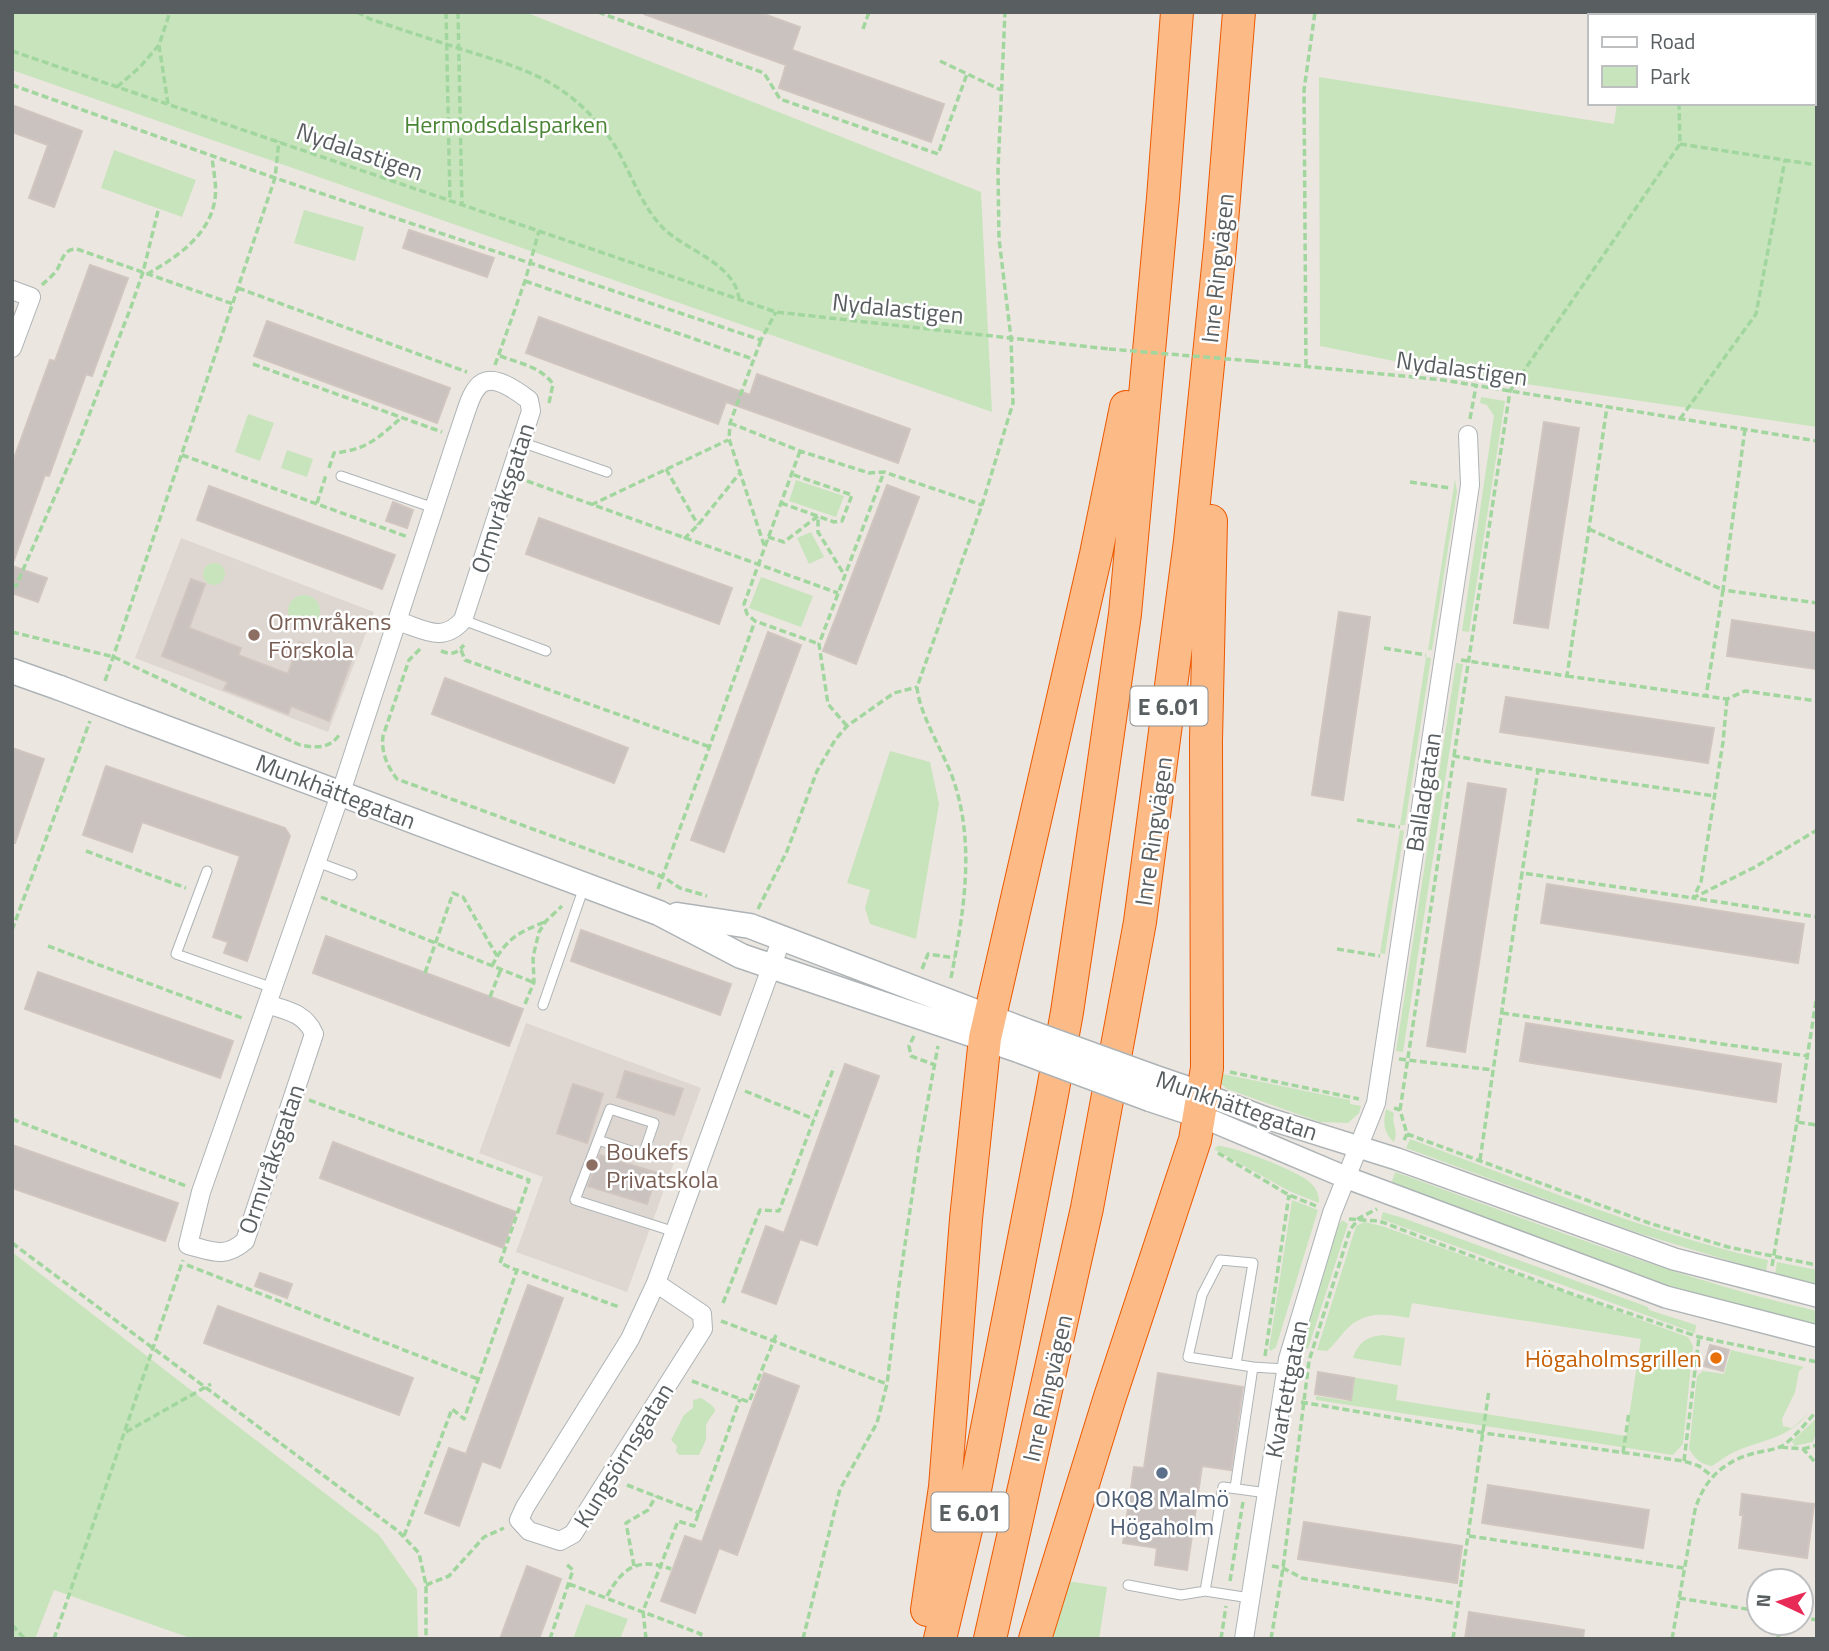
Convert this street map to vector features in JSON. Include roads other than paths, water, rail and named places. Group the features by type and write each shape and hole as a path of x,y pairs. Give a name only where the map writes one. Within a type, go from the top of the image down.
{"highway":[{"name":"Inre Ringvägen","path":"940,1639 973,1500 1068,1012 1125,614 1177,12"},
{"name":"Inre Ringvägen","path":"990,1639 1087,1208 1136,947 1190,541 1220,247 1239,12"},
{"path":"922,1639 945,1487 966,1219 987,1028 1098,541 1130,389 1163,198"},
{"path":"1035,1639 1199,1116 1207,1068 1206,740 1220,247"}],"main road":[{"name":"Munkhättegatan","path":"12,671 655,911 741,956 987,1028 1152,1088 1199,1116"},
{"name":"Munkhättegatan","path":"655,911 750,926 987,1028"}],"street":[{"path":"12,290 31,297 12,348"},
{"name":"Ormvråksgatan","path":"434,508 475,388 481,381 488,380 519,392 529,400 531,411 528,444 510,475 463,625"},
{"name":"Balladgatan","path":"1358,1146 1376,1103 1470,485 1468,435"},
{"path":"270,996 341,792 434,508"},
{"path":"397,621 442,635 463,625"},
{"path":"656,1283 782,938"},
{"name":"Ormvråksgatan","path":"270,996 309,1023 314,1034 245,1241 235,1250 222,1254 188,1245 201,1192 270,996"},
{"name":"Munkhättegatan","path":"1199,1116 1266,1118 1358,1146 1674,1259 1817,1296"},
{"name":"Munkhättegatan","path":"1199,1116 1345,1177 1666,1297 1817,1336"},
{"name":"Kvartettgatan","path":"1244,1639 1286,1369 1297,1323 1332,1213 1358,1146"},
{"name":"Kungsörnsgatan","path":"656,1283 702,1314 703,1328 573,1534 560,1541 529,1531 519,1520 525,1507 630,1339 656,1283"}],"lane":[{"path":"528,444 607,472"},
{"path":"341,476 434,508"},
{"path":"463,625 546,651"},
{"path":"317,862 352,875"},
{"path":"207,871 176,954 270,996"},
{"path":"543,1005 585,885"},
{"path":"598,1140 643,1155 654,1123 610,1109 598,1140 575,1200 675,1231"},
{"path":"1236,1364 1253,1264 1220,1260 1202,1295 1188,1357 1253,1367 1286,1369"},
{"path":"1234,1488 1253,1367"},
{"path":"1205,1591 1223,1487 1267,1493"},
{"path":"1128,1585 1181,1595 1205,1591 1251,1598"}],"place":[{"name":"Ormvråkens Förskola","path":"254,635"},
{"name":"Boukefs Privatskola","path":"592,1165"},
{"name":"Högaholmsgrillen","path":"1716,1358"},
{"name":"OKQ8 Malmö Högaholm","path":"1162,1473"}],"park label":[{"name":"Hermodsdalsparken","path":"506,124"}]}
